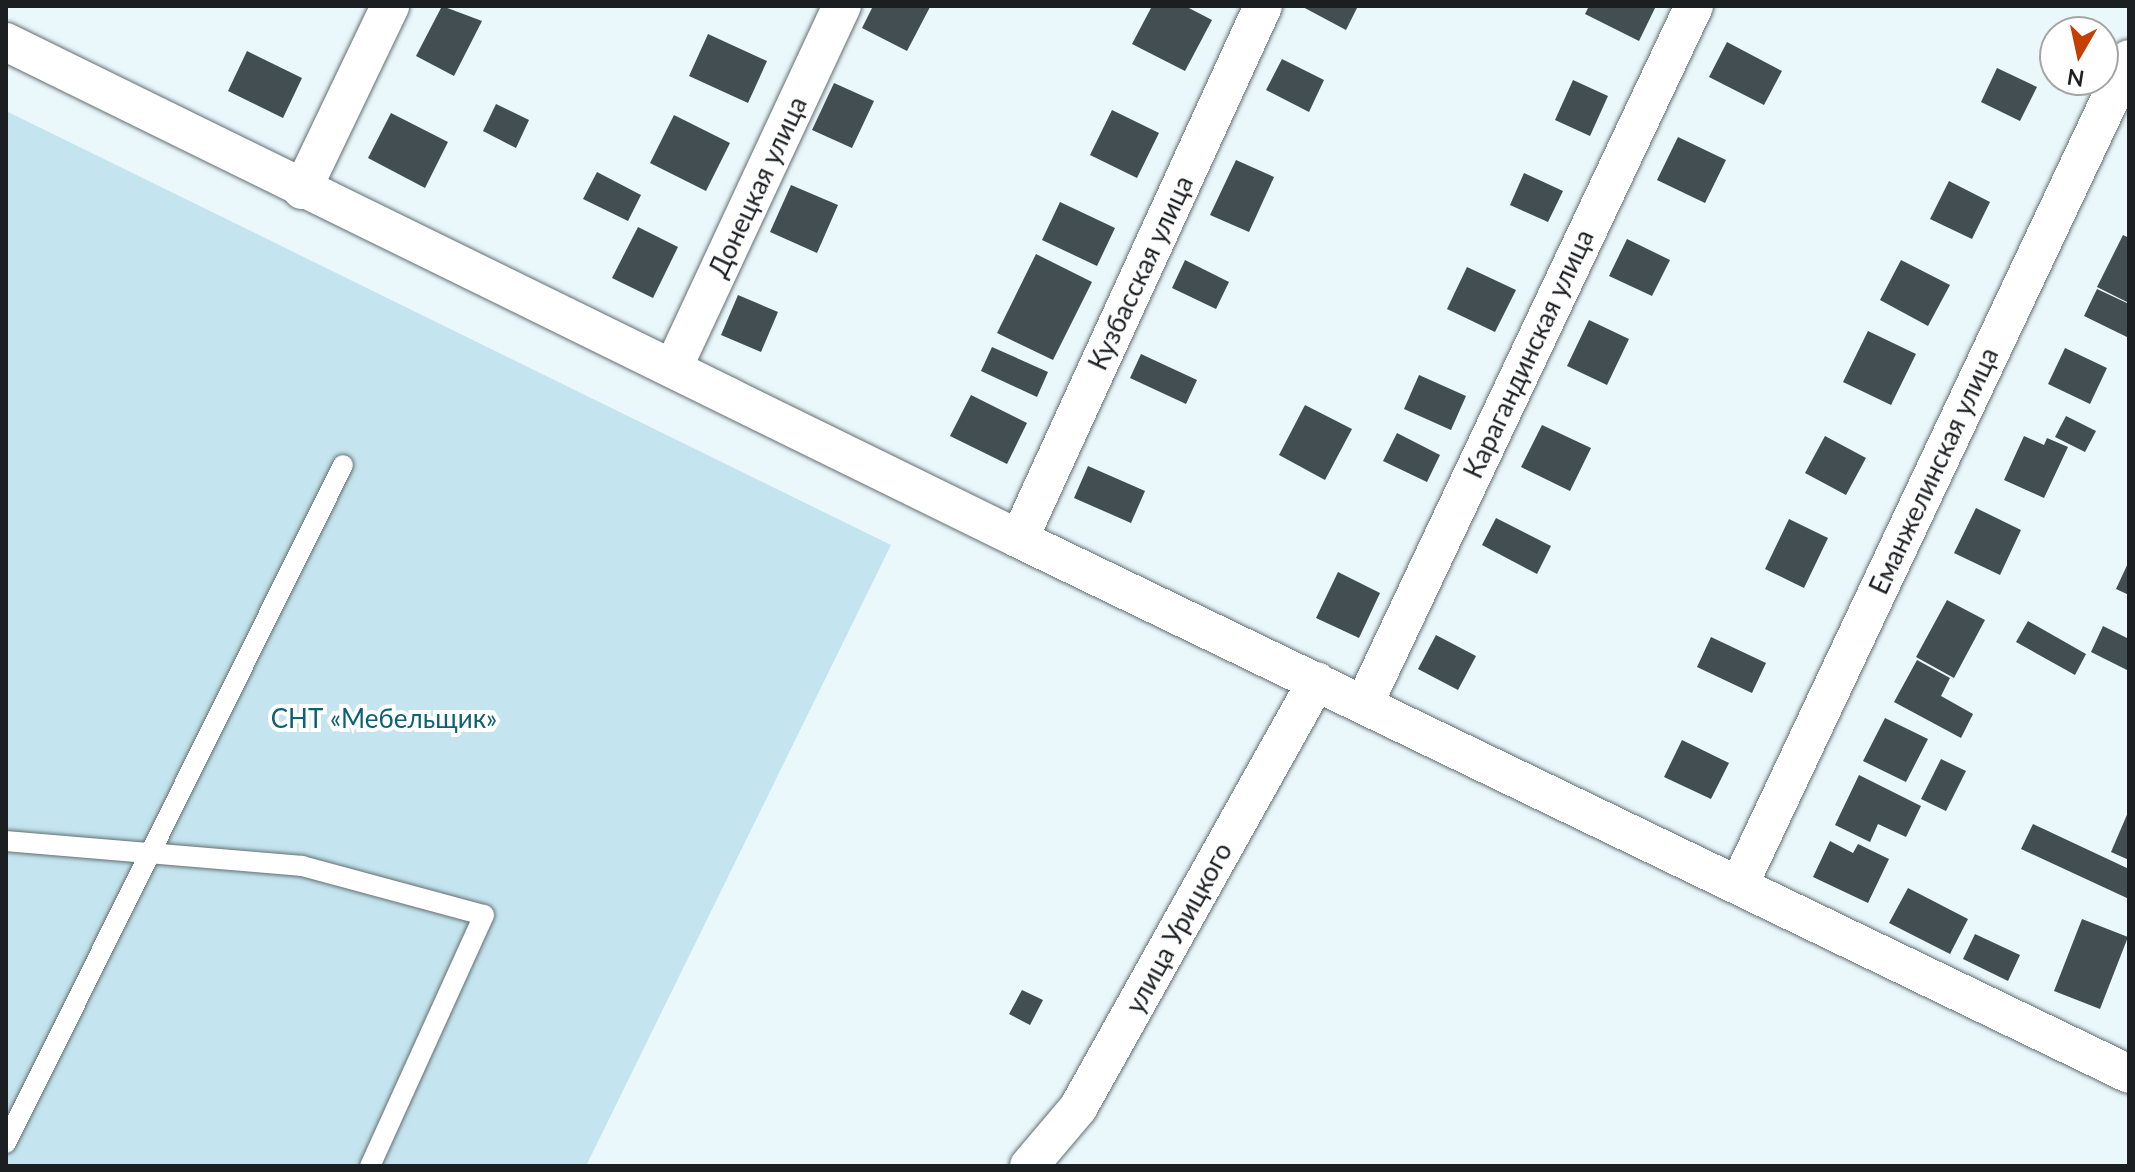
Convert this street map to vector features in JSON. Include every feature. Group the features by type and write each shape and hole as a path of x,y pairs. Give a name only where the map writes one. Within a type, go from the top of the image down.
{"street":[{"path":"302,190 390,6"},
{"name":"Донецкая улица","path":"673,368 842,6"},
{"name":"Кузбасская улица","path":"1019,539 1263,6"},
{"name":"Карагандинская улица","path":"1365,702 1694,6"},
{"path":"6,42 302,190 1019,539 1365,702 2128,1071"},
{"name":"Еманжелинская улица","path":"1740,883 2129,59"},
{"name":"улица Урицкого","path":"1029,1166 1078,1108 1317,681"}],"lane":[{"path":"6,1143 343,465"},
{"path":"6,841 302,866 484,915 370,1166"}],"green space":[{"name":"СНТ «Мебельщик»","path":"6,111 891,545 586,1166 6,1166"}],"building":[{"path":"442,6 482,21 454,76 416,56"},
{"path":"873,6 930,7 907,51 862,28"},
{"path":"1152,6 1185,6 1212,20 1185,71 1132,44"},
{"path":"1301,6 1358,6 1346,30"},
{"path":"1589,6 1656,6 1639,41 1585,14"},
{"path":"708,34 767,61 748,103 689,76"},
{"path":"1727,42 1782,71 1764,105 1709,77"},
{"path":"247,51 302,78 283,118 228,91"},
{"path":"1282,59 1324,80 1309,112 1266,90"},
{"path":"1997,68 2037,87 2020,121 1981,102"},
{"path":"1573,80 1608,96 1590,136 1555,120"},
{"path":"834,83 874,101 852,148 812,130"},
{"path":"496,104 529,120 516,148 483,131"},
{"path":"1112,110 1159,133 1137,178 1090,155"},
{"path":"391,113 448,142 425,188 368,158"},
{"path":"674,115 730,143 706,191 650,163"},
{"path":"1678,137 1726,160 1705,203 1657,180"},
{"path":"1236,160 1274,177 1249,232 1210,215"},
{"path":"597,172 641,195 628,221 583,199"},
{"path":"1524,173 1563,191 1548,222 1510,205"},
{"path":"1949,181 1990,202 1972,239 1930,219"},
{"path":"791,185 838,205 817,253 770,232"},
{"path":"1060,202 1115,228 1097,266 1042,240"},
{"path":"638,227 678,247 653,298 612,278"},
{"path":"2123,235 2129,238 2129,303 2097,287"},
{"path":"1627,239 1670,260 1652,296 1609,276"},
{"path":"1036,254 1092,282 1053,360 997,333"},
{"path":"1185,260 1229,282 1216,309 1172,288"},
{"path":"1901,260 1950,285 1928,326 1880,300"},
{"path":"1467,267 1516,290 1495,332 1447,309"},
{"path":"2097,289 2129,304 2129,338 2084,316"},
{"path":"738,295 778,312 761,352 721,335"},
{"path":"1589,320 1629,339 1607,385 1567,366"},
{"path":"1868,331 1916,354 1891,405 1843,382"},
{"path":"992,347 1048,372 1037,397 981,371"},
{"path":"2065,348 2107,368 2090,404 2048,384"},
{"path":"1141,354 1197,380 1186,404 1130,378"},
{"path":"1419,375 1466,396 1451,430 1404,409"},
{"path":"971,395 1027,423 1007,464 950,436"},
{"path":"1305,405 1352,429 1325,480 1279,455"},
{"path":"2066,416 2096,431 2085,452 2055,437"},
{"path":"1542,425 1591,448 1570,491 1521,467"},
{"path":"1397,433 1440,455 1427,482 1383,461"},
{"path":"1825,436 1866,458 1846,495 1805,473"},
{"path":"2024,436 2044,445 2047,438 2068,447 2044,498 2004,480"},
{"path":"1088,466 1145,491 1131,523 1074,498"},
{"path":"1976,508 2021,530 2000,575 1954,553"},
{"path":"1496,518 1551,546 1537,574 1482,545"},
{"path":"1789,519 1828,538 1804,588 1765,569"},
{"path":"2129,561 2129,595 2116,589"},
{"path":"1338,572 1380,593 1359,638 1316,618"},
{"path":"1947,600 1985,620 1954,678 1916,657"},
{"path":"2028,621 2086,654 2075,675 2016,642"},
{"path":"2103,626 2129,639 2129,671 2091,652"},
{"path":"1436,635 1476,656 1458,690 1418,669"},
{"path":"1711,637 1766,663 1752,693 1697,667"},
{"path":"1917,660 1950,678 1941,696 1973,714 1961,738 1894,702"},
{"path":"1885,718 1928,739 1906,782 1863,761"},
{"path":"1682,740 1729,763 1711,799 1664,777"},
{"path":"1941,759 1966,771 1946,811 1921,799"},
{"path":"1859,775 1921,806 1906,837 1878,824 1870,842 1835,825"},
{"path":"2129,810 2129,860 2111,852"},
{"path":"2033,824 2129,869 2129,899 2021,849"},
{"path":"1830,841 1853,853 1858,844 1889,859 1868,903 1813,877"},
{"path":"1908,888 1968,919 1950,954 1889,923"},
{"path":"2082,919 2128,937 2100,1009 2054,991"},
{"path":"1975,934 2020,955 2008,981 1963,959"},
{"path":"1022,990 1043,1000 1030,1025 1009,1014"}]}
